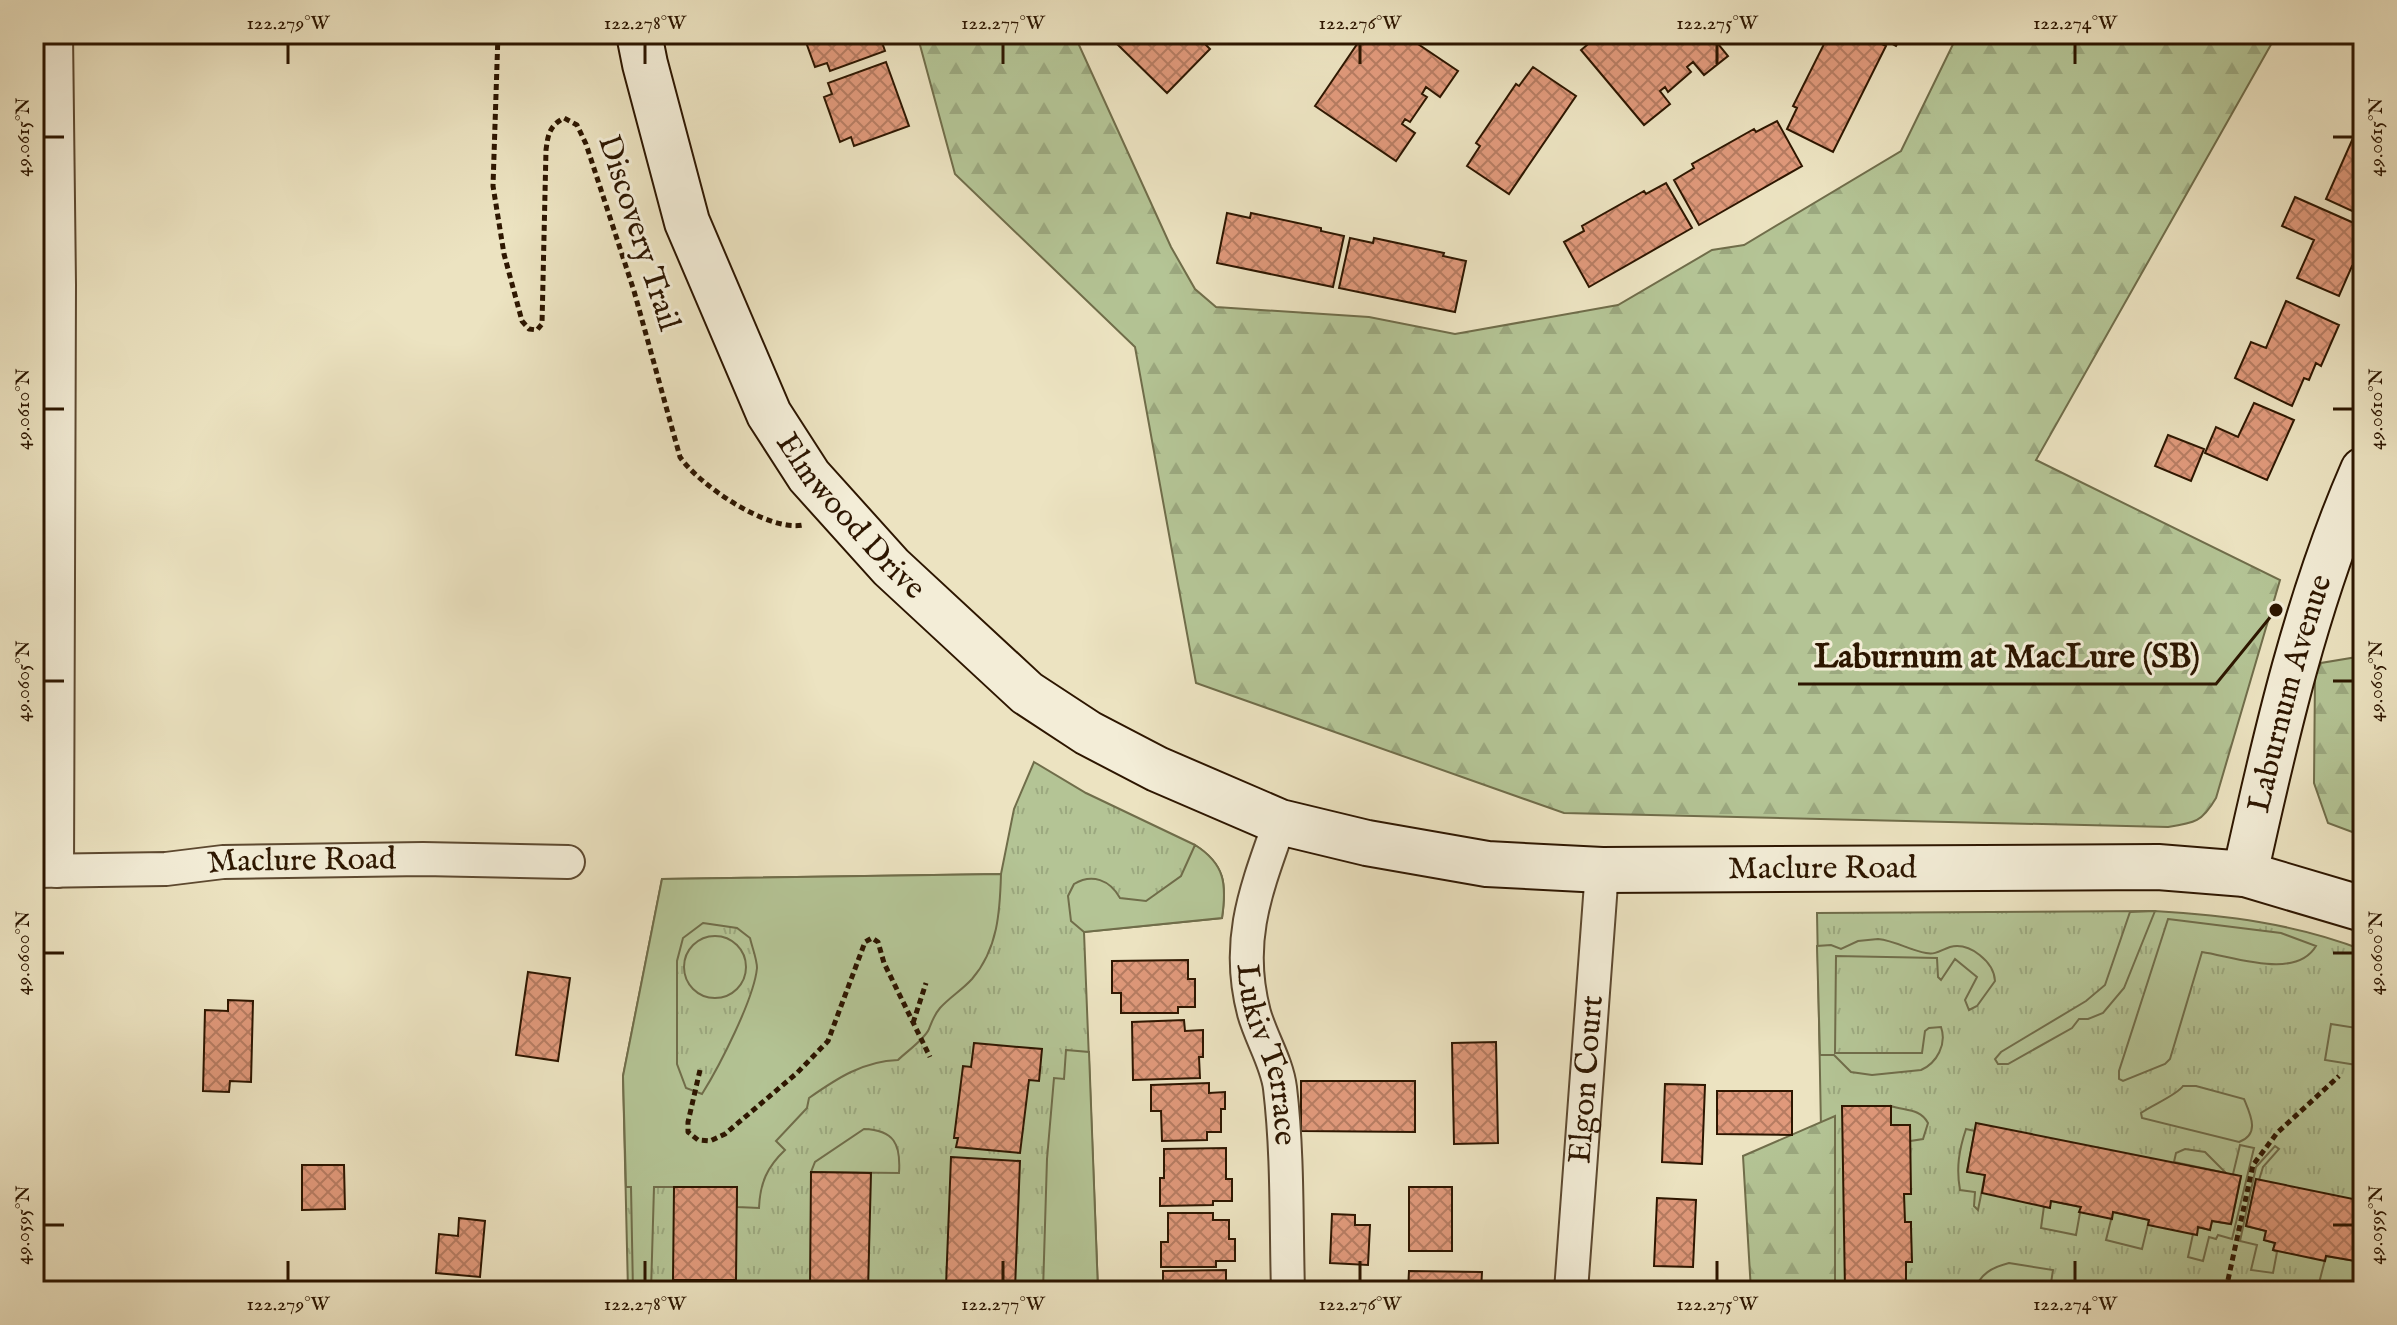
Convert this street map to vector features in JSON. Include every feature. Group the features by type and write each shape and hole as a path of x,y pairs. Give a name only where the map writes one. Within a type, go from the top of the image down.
{"street":[{"path":"45,871 59,285 56,34"},
{"name":"Elmwood Drive","path":"639,34 687,222 769,414 809,476 891,567 1027,693 1088,733 1157,769 1280,822"},
{"name":"Laburnum Avenue","path":"2245,874 2323,573 2363,470"},
{"name":"Maclure Road","path":"1280,822 1367,843 1487,864 1602,870 2158,867 2245,874 2363,909"},
{"name":"Lukiv Terrace","path":"1280,822 1259,881 1245,944 1246,981 1279,1083 1283,1118 1288,1291"},
{"name":"Maclure Road","path":"45,871 166,869 223,862 423,859 568,862"},
{"name":"Elgon Court","path":"1571,1291 1602,870"}],"path":[{"name":"Discovery Trail","path":"498,34 493,186 504,254 522,321 529,329 537,330 542,324 546,150 548,132 564,118 577,125 586,144 634,291 680,457 690,472 711,490 745,509 794,527 809,522"},
{"path":"700,1070 688,1132 698,1140 710,1141 725,1134 797,1073 828,1041 865,942 872,938 878,942 884,963 930,1057"},
{"path":"913,1024 926,983"},
{"path":"2228,1280 2253,1165 2277,1133 2339,1076"}],"green space":[{"path":"917,34 1074,34 1171,247 1195,289 1216,307 1369,317 1455,334 1618,305 1712,250 1744,245 1901,151 1958,34 2277,34 2036,460 2280,580 2216,798 2197,820 2168,827 1564,813 1196,683 1135,347 955,174"},
{"path":"2363,656 2363,836 2328,823 2314,783 2315,675 2321,663"},
{"path":"1034,762 1086,793 1195,845 1213,860 1224,885 1222,918 1084,932 1098,1291 628,1291 623,1076 662,879 1001,874 1014,809"},
{"path":"1195,845 1213,860 1222,876 1222,918 1084,932 1071,921 1068,896 1074,884 1087,879 1100,880 1120,898 1146,901 1181,876"},
{"path":"1001,874 996,929 981,967 940,1008 923,1037 898,1060 862,1067 809,1098 807,1108 776,1141 785,1150 766,1176 759,1208 737,1207 737,1187 654,1187 651,1291 633,1291 631,1187 626,1187 623,1076 662,879","holes":["703,923 737,928 750,938 757,968 750,997 735,1032 702,1094 686,1088 677,1064 677,961 683,938"]},
{"path":"2154,911 2287,927 2363,950 2363,1291 1824,1291 1817,913"},
{"path":"2155,911 2124,988 2103,1013 2079,1019 2072,1028 2008,1064 1998,1064 1995,1059 2001,1052 2086,1001 2105,985 2130,912"},
{"path":"2168,919 2281,933 2316,946 2307,956 2280,964 2264,964 2202,952 2170,1059 2165,1064 2123,1081 2119,1079 2119,1071"},
{"path":"715,936 727,938 737,945 744,955 744,979 737,989 727,996 715,998 703,996 693,989 686,979 684,967 686,955 693,945 703,938"},
{"path":"1878,939 1930,953 1950,947 1965,948 1980,955 1994,974 1995,981 1977,1006 1969,1010 1965,1000 1977,977 1955,959 1941,980 1938,977 1937,958 1836,956 1835,1053 1922,1053 1925,1031 1941,1027 1943,1040 1939,1052 1932,1063 1921,1070 1872,1075 1851,1072 1834,1055 1820,1055 1817,946 1831,945 1841,949 1858,941"},
{"path":"2331,1024 2363,1029 2363,1066 2325,1060"},
{"path":"1066,1050 1089,1052 1098,1291 1043,1291 1047,1159 1054,1078 1064,1079"},
{"path":"2183,1086 2196,1086 2244,1099 2252,1124 2250,1134 2239,1142 2142,1118 2141,1113"},
{"path":"1891,1106 1916,1112 1925,1118 1928,1123 1923,1139 1910,1141 1910,1125 1891,1125"},
{"path":"1835,1116 1835,1291 1751,1291 1743,1156"},
{"path":"864,1129 882,1132 894,1140 899,1154 899,1173 811,1172 815,1162"},
{"path":"1966,1129 1975,1131 1967,1171 1985,1175 1978,1210 1974,1206 1975,1192 1960,1190 1959,1159"},
{"path":"2240,1145 2254,1148 2232,1239 2218,1235 2216,1239 2209,1237 2203,1261 2188,1257 2193,1234 2197,1234 2198,1227 2210,1230 2212,1221 2231,1224 2241,1177 2233,1174"},
{"path":"2275,1146 2279,1149 2263,1167 2259,1180 2256,1180 2246,1226 2266,1231 2264,1240 2275,1243 2273,1250 2277,1252 2273,1273 2251,1270 2257,1245 2240,1241 2256,1167"},
{"path":"2185,1149 2205,1152 2226,1173 2174,1162 2176,1153"},
{"path":"2051,1201 2081,1207 2076,1235 2041,1228 2044,1206"},
{"path":"2113,1212 2149,1220 2142,1249 2106,1240"},
{"path":"2326,1256 2361,1262 2357,1291 2319,1283"},
{"path":"2009,1263 2053,1270 2051,1283 2002,1283 2002,1291 1975,1291 1988,1272"}],"building":[{"path":"803,34 879,34 885,51 830,71 827,63 815,67"},
{"path":"1120,34 1205,34 1200,39 1210,49 1167,93 1113,40"},
{"path":"1364,34 1403,34 1458,71 1440,97 1426,87 1422,94 1427,97 1410,122 1405,119 1402,124 1415,133 1396,161 1315,106"},
{"path":"1600,34 1710,34 1728,56 1704,75 1693,62 1687,67 1691,72 1668,92 1665,87 1660,91 1670,104 1644,125 1581,50"},
{"path":"1834,34 1861,34 1886,46 1833,152 1787,129 1797,108 1793,106 1825,42 1829,44"},
{"path":"1874,34 1903,34 1896,46"},
{"path":"886,62 909,126 854,146 851,137 840,142 824,97 832,94 828,83"},
{"path":"1533,67 1576,96 1509,194 1467,166 1480,146 1476,143 1516,84 1519,86"},
{"path":"1777,121 1802,166 1699,225 1674,180 1694,168 1692,164 1754,129 1756,132"},
{"path":"2357,129 2363,131 2363,216 2326,199"},
{"path":"1666,183 1692,228 1589,287 1564,242 1584,231 1582,226 1644,191 1646,194"},
{"path":"2295,197 2363,227 2363,271 2352,266 2339,296 2297,278 2314,240 2282,226"},
{"path":"1227,213 1250,218 1251,213 1344,236 1333,287 1217,263"},
{"path":"1350,238 1373,243 1374,238 1444,253 1443,256 1466,261 1455,312 1339,288"},
{"path":"2286,301 2339,325 2321,366 2316,363 2309,380 2304,378 2292,406 2235,378 2251,342 2266,348"},
{"path":"2254,403 2294,420 2267,480 2205,453 2216,427 2238,437"},
{"path":"2168,435 2204,449 2191,481 2155,466"},
{"path":"1188,960 1188,979 1195,979 1195,1007 1178,1007 1178,1013 1121,1013 1121,993 1112,993 1112,961"},
{"path":"528,972 570,978 558,1061 516,1055"},
{"path":"228,1000 253,1001 251,1082 230,1081 229,1092 203,1091 205,1010 228,1011"},
{"path":"1184,1020 1185,1031 1203,1030 1200,1078 1133,1080 1132,1022"},
{"path":"1496,1042 1498,1143 1454,1144 1452,1043"},
{"path":"974,1043 1042,1049 1039,1081 1029,1080 1020,1153 956,1147 958,1138 954,1138 963,1066 971,1067"},
{"path":"1301,1081 1415,1081 1415,1132 1301,1131"},
{"path":"1209,1083 1209,1093 1225,1092 1221,1132 1207,1132 1207,1140 1162,1141 1161,1111 1151,1111 1151,1085"},
{"path":"1665,1084 1705,1085 1702,1164 1662,1162"},
{"path":"1717,1091 1792,1091 1792,1135 1717,1134"},
{"path":"1842,1106 1891,1106 1891,1125 1910,1125 1911,1194 1904,1194 1905,1222 1911,1222 1912,1262 1906,1262 1906,1287 1913,1287 1913,1291 1845,1291"},
{"path":"1976,1123 2241,1176 2231,1224 2212,1221 2210,1230 2198,1227 2197,1235 2148,1225 2149,1220 2113,1212 2112,1219 2079,1212 2081,1207 2051,1201 2050,1208 1982,1193 1985,1175 1967,1172"},
{"path":"1226,1148 1226,1179 1232,1179 1232,1201 1213,1201 1213,1205 1160,1206 1164,1149"},
{"path":"951,1157 1020,1161 1015,1289 946,1286"},
{"path":"302,1165 344,1165 345,1209 302,1210"},
{"path":"811,1172 871,1173 868,1291 810,1291"},
{"path":"2256,1179 2363,1201 2363,1269 2360,1268 2361,1262 2326,1256 2325,1261 2273,1250 2275,1243 2264,1240 2266,1231 2246,1226"},
{"path":"674,1187 737,1187 736,1280 673,1280"},
{"path":"1409,1187 1452,1187 1452,1251 1409,1251"},
{"path":"1657,1198 1696,1200 1693,1267 1654,1266"},
{"path":"1168,1213 1213,1213 1213,1220 1229,1220 1229,1239 1235,1239 1235,1261 1216,1261 1216,1267 1161,1267 1161,1242 1168,1242"},
{"path":"1332,1214 1355,1215 1355,1225 1370,1225 1368,1265 1330,1263"},
{"path":"459,1218 485,1221 480,1277 436,1273 439,1234 458,1236"},
{"path":"1226,1270 1226,1291 1163,1291 1163,1271"},
{"path":"1409,1271 1482,1272 1481,1291 1408,1291"},
{"path":"2002,1283 2051,1283 2051,1291 2002,1291"}],"place":[{"name":"Laburnum at MacLure (SB)","path":"2276,610"}]}
